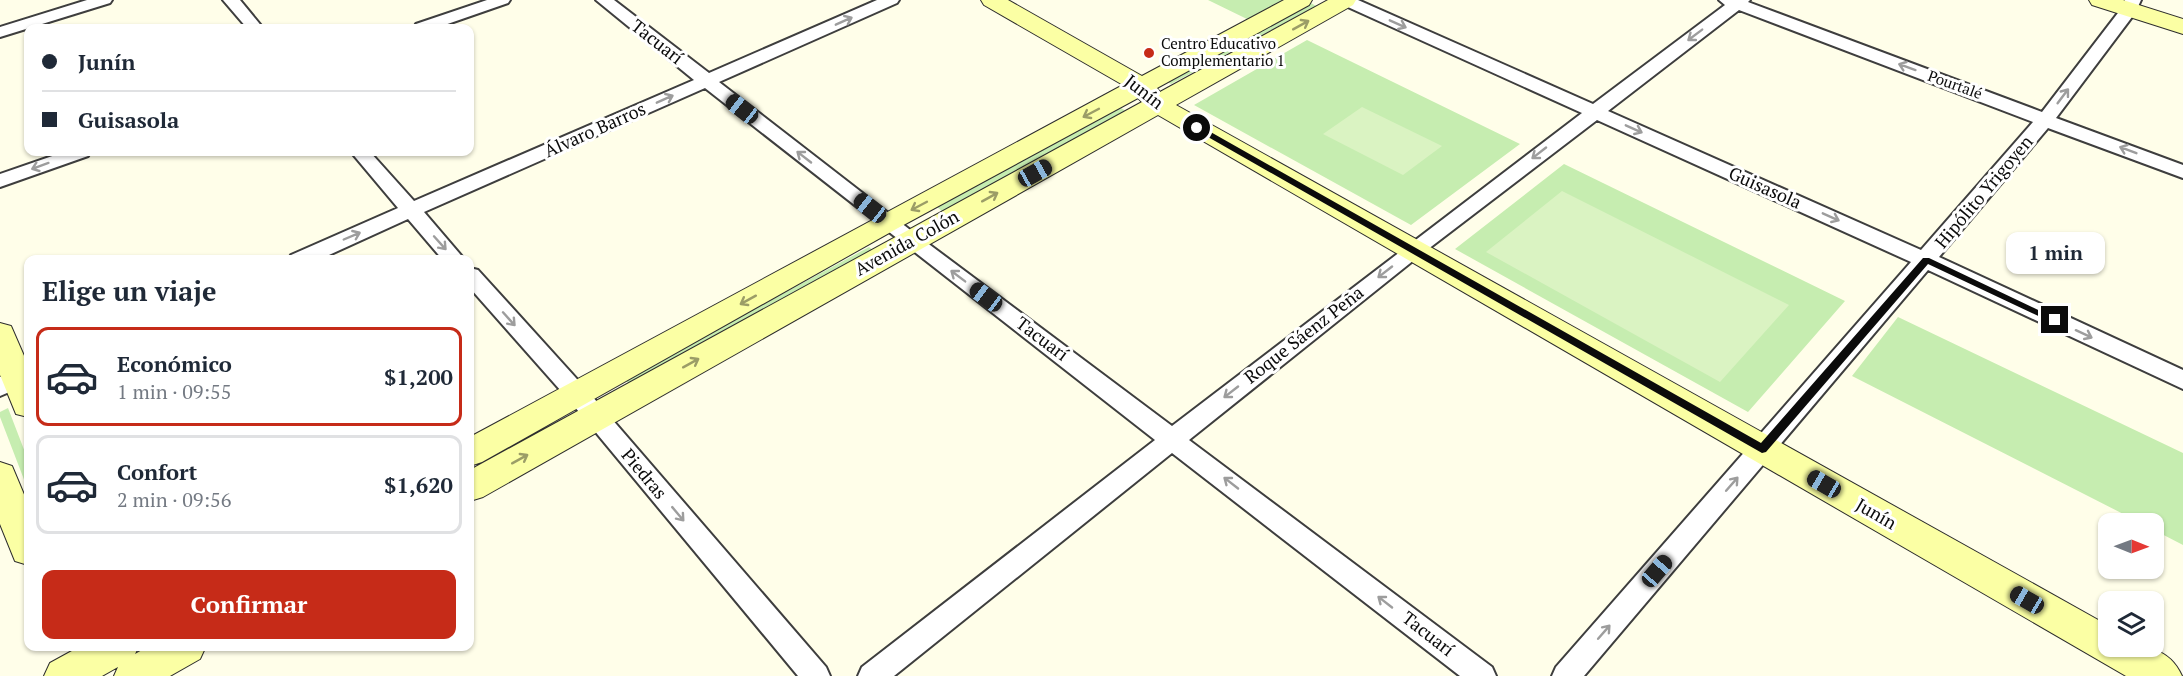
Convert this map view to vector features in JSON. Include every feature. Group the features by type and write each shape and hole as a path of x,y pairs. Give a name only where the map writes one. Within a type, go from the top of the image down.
{"main road":[{"name":"Junín","path":"992,0 1412,251 2098,639"},
{"name":"Avenida Colón","path":"1150,95 1301,0"},
{"name":"Avenida Colón","path":"474,484 586,405 1150,95 1345,0"},
{"path":"2100,0 2132,3 2183,16"},
{"path":"2132,3 2183,27"},
{"path":"0,334 19,387"},
{"name":"Avenida Colón","path":"474,451 586,405"},
{"path":"0,476 24,539"},
{"path":"70,667 133,663 170,651"},
{"name":"Junín","path":"2129,657 2162,676"}],"street":[{"path":"26,24 104,0"},
{"path":"231,0 252,24"},
{"path":"433,24 501,0"},
{"name":"Tacuarí","path":"604,0 705,81 1482,676"},
{"name":"Álvaro Barros","path":"310,255 891,0"},
{"name":"Guisasola","path":"1345,0 1926,260 2183,380"},
{"name":"Roque Sáenz Peña","path":"872,676 1172,438 1735,1"},
{"name":"Pourtalé","path":"1735,1 2183,171"},
{"name":"Hipólito Yrigoyen","path":"1566,676 2046,119 2132,3"},
{"path":"0,32 24,25"},
{"path":"0,181 70,156"},
{"path":"363,156 451,255"},
{"name":"Piedras","path":"474,279 586,405 816,676"}],"green space":[{"path":"1208,0 1286,0 1249,20"},
{"path":"1311,3 1316,6 1171,84 1166,81"},
{"path":"1307,40 1520,144 1411,225 1194,105"},
{"path":"1362,107 1442,146 1403,175 1323,134"},
{"path":"1121,108 1126,111 942,211 937,207"},
{"path":"1564,164 1845,301 1748,412 1455,249"},
{"path":"1562,191 1789,305 1720,382 1486,252"},
{"path":"869,247 874,251 629,384 625,379"},
{"path":"1898,317 2183,453 2183,545 2164,535 2164,513 2121,513 1852,376"},
{"path":"8,408 24,450 24,480 0,417 0,412"}],"place":[{"name":"Centro Educativo Complementario 1","path":"1149,53"}],"route":[{"path":"1197,128 1762,449 1926,260 2055,320"}]}
